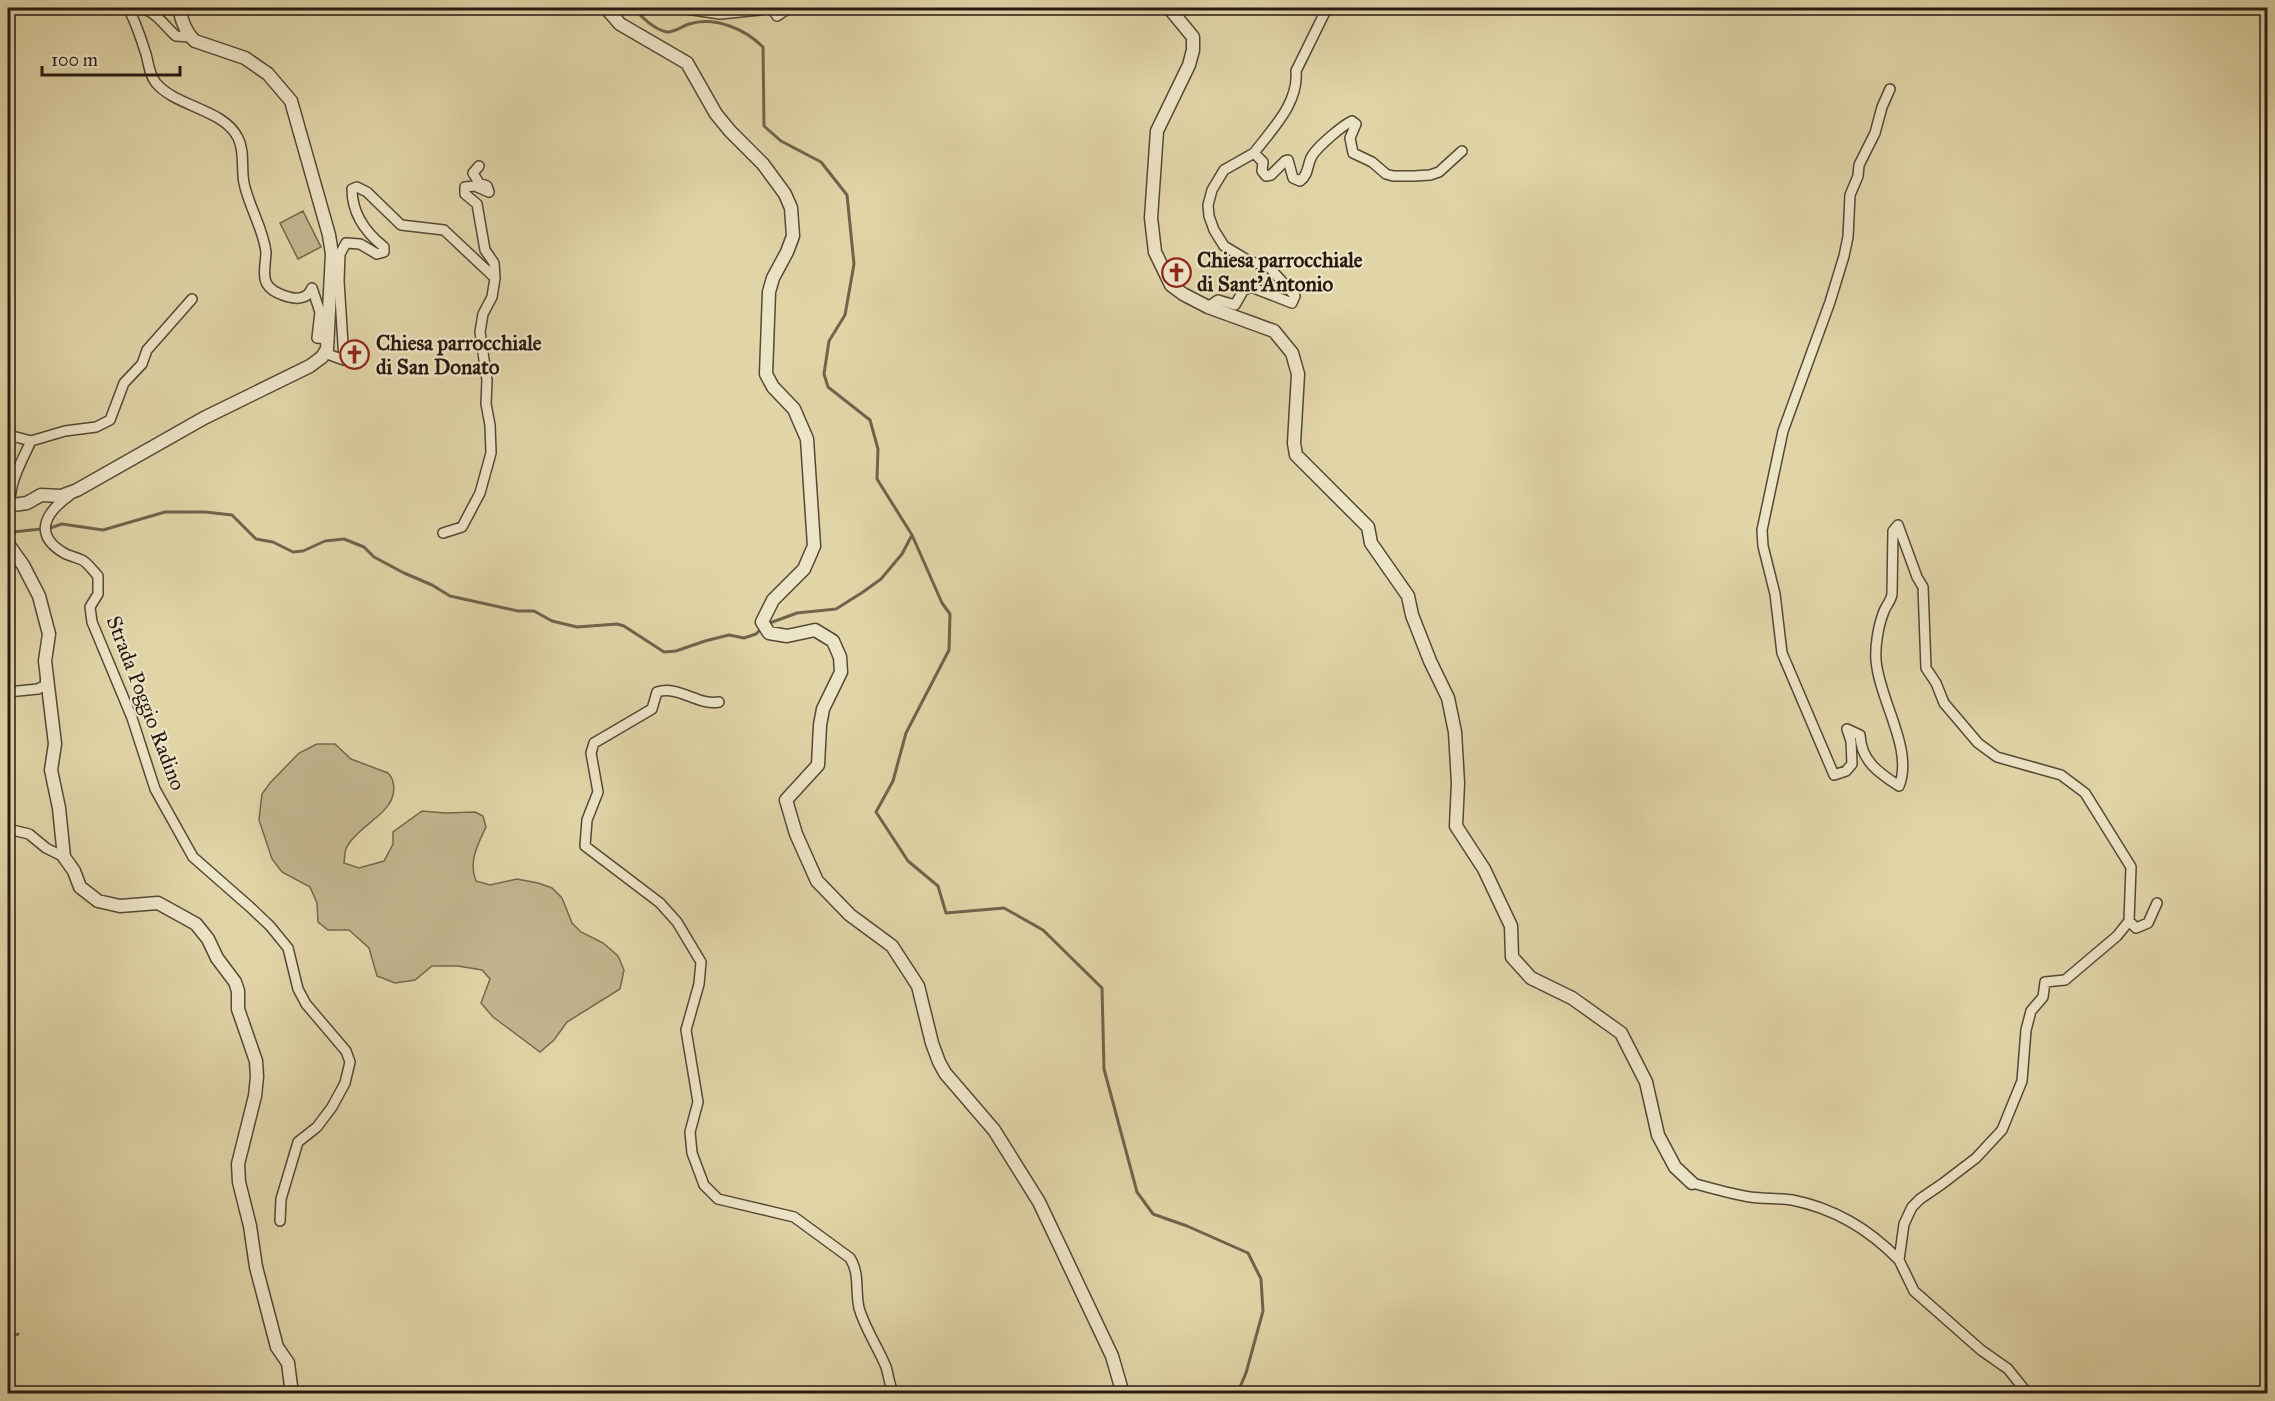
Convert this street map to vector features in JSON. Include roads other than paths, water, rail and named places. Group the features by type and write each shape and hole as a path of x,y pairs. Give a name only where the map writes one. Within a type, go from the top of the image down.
{"street":[{"path":"180,8 180,15 190,37"},
{"path":"606,8 620,24 687,63 716,114 763,164 785,194 791,208 793,236 773,278 769,292 766,374 774,387 794,409 807,439 814,546 804,569 773,600 765,628 787,636 815,630 834,641 840,657 841,672 823,709 818,765 786,800 796,834 817,881 850,915 892,946 918,986 939,1062 945,1073 994,1130 1039,1202 1112,1356 1124,1394"},
{"path":"680,8 720,14 760,10 760,8"},
{"path":"771,8 777,16 789,8"},
{"path":"1169,8 1193,37 1193,50 1190,65 1157,131 1150,218 1155,252 1171,285 1183,294 1208,307 1274,331 1292,353 1298,374 1294,435 1296,455 1368,526 1371,543 1408,596 1412,615 1430,661 1448,698 1455,732 1458,783 1456,826 1484,869 1511,926 1512,957 1531,978 1572,998 1622,1033 1646,1082 1658,1135 1675,1167 1692,1183 1750,1197 1789,1200 1814,1205 1870,1234 1884,1244 1899,1260 1914,1291 1981,1350 2008,1369 2028,1394"},
{"path":"1208,307 1218,300 1234,305 1243,291 1251,287 1292,303 1295,296 1269,267 1249,261 1224,246 1214,230 1208,205 1212,190 1224,170 1254,153 1292,100 1297,82 1296,71 1327,8"},
{"path":"330,355 344,360 334,279 332,254 329,235 291,101 268,74 245,58 202,44 190,37 176,36 154,14 145,9 129,9 146,52 149,74 157,84 165,92 220,120 238,136 242,147 242,177 246,197 260,226 266,252 266,282 270,288 283,295 301,298 307,296 312,288 320,312 317,338 329,339 334,279 340,254 346,243 360,244 377,254 384,252 384,247 370,236 357,217 352,189 357,187 368,192 401,225 444,230 495,278"},
{"path":"1890,88 1875,133 1859,165 1858,176 1850,195 1848,237 1844,256 1830,302 1783,431 1762,530 1763,546 1775,594 1779,638 1788,670 1834,775 1846,771 1852,764 1851,741 1847,729 1860,735 1861,746 1868,761 1878,772 1899,786 1904,775 1902,751 1876,660 1883,613 1891,602 1893,531 1898,525 1917,577 1923,586 1926,668 1936,683 1944,703 1978,743 1997,757 2061,776 2085,793 2131,867 2129,921 2117,936 2065,980 2045,982 2043,998 2031,1011 2026,1030 2022,1081 2018,1096 2002,1130 1976,1158 1912,1207 1904,1224 1899,1260"},
{"path":"1254,153 1263,162 1262,171 1266,176 1271,175 1288,160 1293,178 1300,181 1305,177 1311,157 1352,121 1356,124 1350,138 1353,153 1393,176 1430,175 1439,172 1462,151"},
{"path":"443,533 462,527 467,520 480,493 491,453 490,425 486,404 487,380 480,332 483,314 492,297 495,278 494,263 485,250 477,204 465,194 465,187 475,186 489,192 487,186 479,183 472,173 479,166"},
{"path":"16,437 31,441 65,431 96,427 110,420 124,382 142,364 147,350 192,299"},
{"name":"Strada Poggio Radino","path":"280,1221 280,1199 298,1142 329,1113 345,1083 350,1062 346,1051 306,1004 298,989 288,948 270,926 193,857 155,789 128,708 92,622 90,607 98,594 98,576 84,560 64,553 54,545 45,528 47,516 59,502 77,490 204,418 317,362 327,349 329,339"},
{"path":"31,441 16,470 9,493 9,508 41,495 61,495 77,490"},
{"path":"8,544 23,565 39,596 49,634 45,661 55,744 51,770 59,808 64,857"},
{"path":"8,692 38,689 45,685 47,674"},
{"path":"719,702 709,704 678,692 664,690 657,692 651,709 594,743 591,753 598,792 587,820 585,846 660,903 677,922 701,962 699,984 686,1029 698,1102 690,1132 692,1153 704,1185 718,1199 794,1217 850,1258 856,1267 859,1306 867,1330 886,1368 889,1386 894,1394"},
{"path":"8,829 29,834 46,848 64,857 74,871 80,887 98,902 120,906 158,903 196,924 235,982 238,991 238,1009 256,1061 257,1077 255,1096 238,1164 239,1182 259,1278 277,1347 288,1363 292,1394"},
{"path":"2129,921 2136,928 2148,923 2157,903"}],"waterway":[{"path":"634,8 649,23 667,32 699,22 719,23 739,30 763,47 764,126 781,141 821,162 847,195 854,264 845,315 829,341 824,374 828,387 870,420 878,449 877,479 912,535 942,603 950,614 949,650 906,733 893,781 876,812 908,861 938,886 946,913 1004,908 1043,930 1102,988 1104,1069 1137,1192 1153,1214 1187,1226 1248,1253 1261,1279 1263,1311 1246,1373 1237,1394"},
{"path":"8,530 13,532 50,528 62,524 103,530 165,512 232,515 256,539 273,542 293,552 303,551 325,541 344,539 364,547 374,557 450,596 518,611 534,611 552,621 577,627 617,624 624,626 664,652 676,651 729,635 744,638 756,634 762,628"},
{"path":"767,624 797,613 836,609 881,579 902,554 912,535"},
{"path":"8,1339 18,1334"}],"place":[{"name":"Chiesa parrocchiale di Sant'Antonio","path":"1176,272"},
{"name":"Chiesa parrocchiale di San Donato","path":"355,355"}]}
